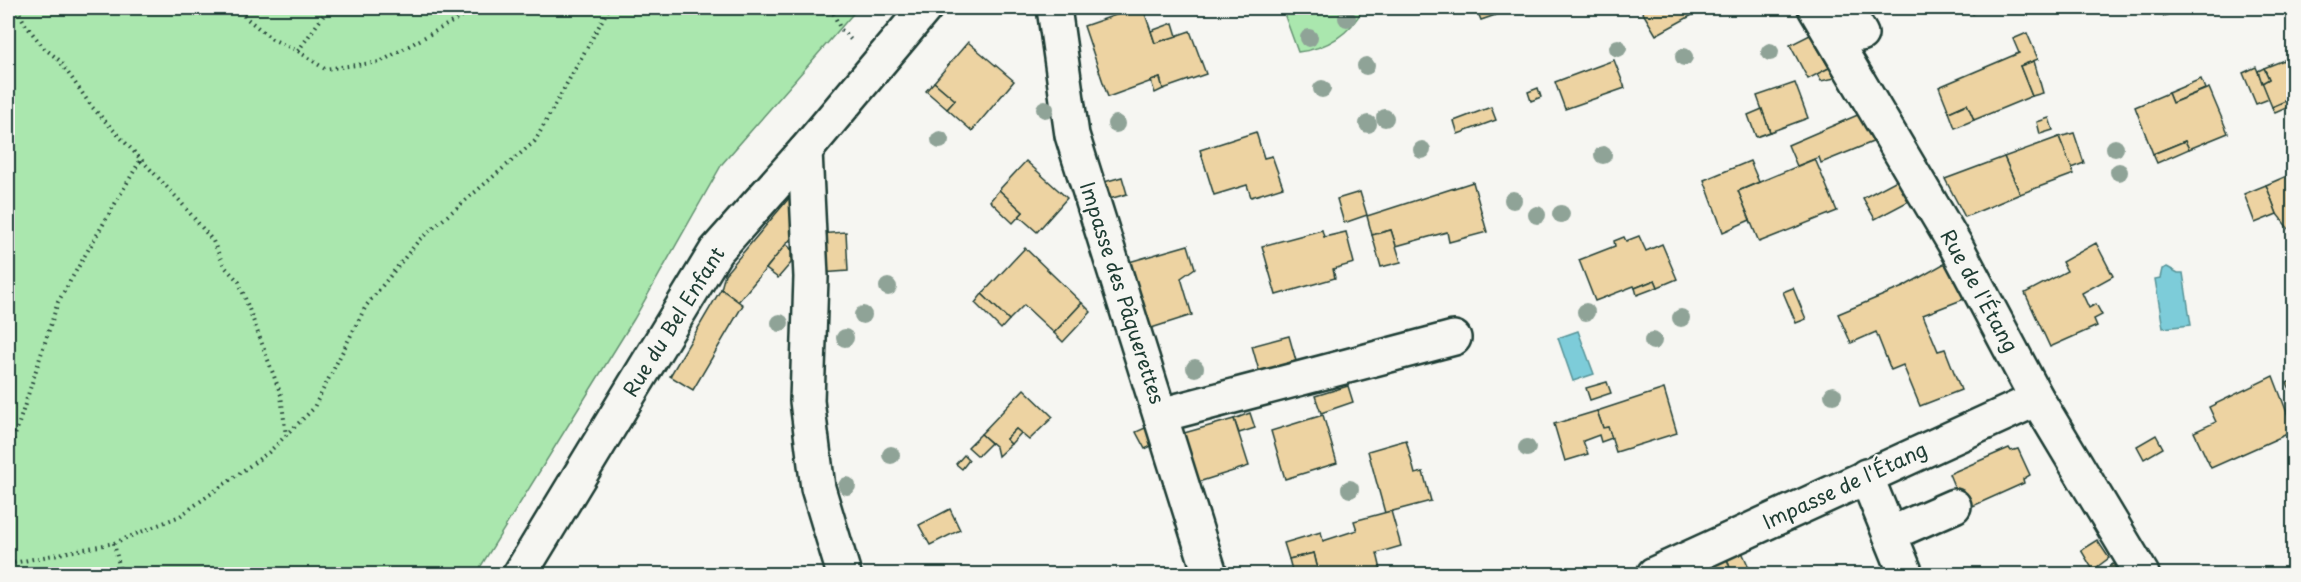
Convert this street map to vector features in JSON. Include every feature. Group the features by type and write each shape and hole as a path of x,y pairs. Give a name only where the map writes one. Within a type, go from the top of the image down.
{"street":[{"name":"Rue du Bel Enfant","path":"520,574 716,251 806,151 925,8"},
{"name":"Impasse des Pâquerettes","path":"1053,8 1072,135 1210,574"},
{"name":"Rue de l'Étang","path":"1815,8 1956,246 2037,399 2142,574"},
{"path":"806,151 811,277 807,401 818,488 844,574"},
{"path":"1161,414 1454,338"},
{"name":"Impasse de l'Étang","path":"1654,574 2037,399"},
{"path":"1866,476 1906,574"},
{"path":"1890,534 1954,506"}],"path":[{"path":"17,8 25,24 44,48 59,60 92,107 213,241 224,266 239,282 281,395 286,436"},
{"path":"234,8 272,39 298,51 325,69 380,62 477,8"},
{"path":"298,51 329,8"},
{"path":"464,16 467,8"},
{"path":"8,564 114,543 180,516 268,452 286,436 313,409 366,306 419,240 535,141 609,8"},
{"path":"8,457 58,302 141,159"},
{"path":"114,543 121,574"}],"green space":[{"path":"8,8 858,8 722,164 634,319 476,574 8,574"},
{"path":"1282,8 1363,8 1345,33 1328,44 1298,52"}],"water":[{"path":"2167,267 2183,273 2191,325 2163,328 2155,279 2160,278 2162,269"},
{"path":"1578,331 1594,374 1573,381 1558,338"}],"building":[{"path":"1136,8 1143,8 1155,43 1190,31 1206,74 1163,89 1160,78 1108,97 1084,26"},
{"path":"1476,8 1516,8 1481,20"},
{"path":"1640,8 1705,8 1656,35"},
{"path":"1968,8 1982,8 1973,14"},
{"path":"2159,8 2184,8 2164,16"},
{"path":"1173,23 1177,36 1155,43 1151,31"},
{"path":"2027,33 2038,59 2020,66 2032,96 1974,120 1967,104 1949,112 1939,87 2019,53 2013,39"},
{"path":"1810,35 1829,68 1808,79 1790,45"},
{"path":"968,42 1014,81 972,131 947,109 955,100 934,82"},
{"path":"2294,56 2294,105 2290,99 2272,107 2262,83 2269,79 2264,68"},
{"path":"1614,60 1625,88 1565,109 1555,82"},
{"path":"2034,61 2043,93 2032,96 2020,66"},
{"path":"2256,67 2269,99 2256,104 2243,73"},
{"path":"1829,68 1835,78 1821,81 1817,74"},
{"path":"2264,68 2269,79 2262,83 2258,71"},
{"path":"1160,78 1163,89 1155,93 1151,81"},
{"path":"2201,79 2205,89 2172,103 2168,93"},
{"path":"934,82 955,100 947,109 926,91"},
{"path":"1795,83 1808,118 1770,132 1757,96"},
{"path":"1538,88 1541,97 1531,101 1528,92"},
{"path":"2209,88 2228,133 2189,149 2185,141 2153,154 2135,107 2168,93 2172,103"},
{"path":"2290,99 2293,105 2275,113 2272,107"},
{"path":"1967,104 1974,120 1955,128 1949,112"},
{"path":"1491,107 1496,120 1458,134 1454,121"},
{"path":"1762,109 1770,132 1756,137 1748,115"},
{"path":"1860,114 1875,141 1821,163 1819,157 1797,166 1788,145"},
{"path":"2049,118 2053,130 2040,134 2037,122"},
{"path":"1256,132 1264,158 1272,156 1283,187 1251,197 1247,185 1214,195 1200,150"},
{"path":"2074,133 2084,163 2071,168 2059,137"},
{"path":"2059,137 2074,174 2020,194 2004,157"},
{"path":"2185,141 2189,149 2157,163 2153,154"},
{"path":"2004,157 2020,194 1965,217 1945,179"},
{"path":"1815,159 1837,211 1759,242 1738,191"},
{"path":"1026,161 1067,198 1037,232 1019,216 1023,212 999,190"},
{"path":"1750,161 1759,182 1738,191 1750,220 1723,232 1704,180"},
{"path":"2294,173 2294,236 2277,214 2266,185"},
{"path":"1122,177 1127,194 1102,201 1097,184"},
{"path":"1897,180 1909,201 1875,219 1863,198"},
{"path":"1473,182 1487,232 1449,242 1447,232 1396,246 1391,230 1372,235 1367,216"},
{"path":"2266,185 2277,214 2255,223 2244,194"},
{"path":"999,190 1023,212 1013,223 990,201"},
{"path":"1360,192 1367,215 1344,223 1337,199"},
{"path":"790,197 796,202 799,229 738,302 721,289 725,274"},
{"path":"1322,230 1324,237 1346,232 1354,263 1333,269 1335,278 1276,295 1262,246"},
{"path":"1391,230 1401,262 1381,267 1372,235"},
{"path":"846,232 848,271 821,273 818,234"},
{"path":"1639,236 1646,251 1662,244 1677,279 1658,287 1655,280 1595,301 1579,260 1615,246 1614,241 1624,237 1626,241"},
{"path":"2096,243 2113,276 2082,293 2089,308 2096,304 2102,315 2094,319 2097,326 2050,347 2025,293 2067,271 2062,262"},
{"path":"786,244 791,249 791,263 778,278 766,269"},
{"path":"1188,245 1195,268 1181,278 1192,315 1142,331 1122,264"},
{"path":"1025,248 1082,303 1054,333 1024,305 1009,320 982,294"},
{"path":"1945,263 1964,299 1923,315 1938,351 1945,349 1961,390 1920,406 1903,365 1891,370 1876,332 1851,343 1838,314 1903,287"},
{"path":"1655,280 1658,287 1637,295 1635,288"},
{"path":"1793,288 1806,319 1796,323 1783,292"},
{"path":"721,289 743,305 693,390 670,376"},
{"path":"982,294 1009,320 1001,329 975,303"},
{"path":"1082,303 1091,312 1063,342 1054,333"},
{"path":"1289,336 1298,368 1261,378 1252,346"},
{"path":"2273,376 2294,431 2211,468 2194,432 2216,422 2209,407"},
{"path":"2294,380 2294,397 2287,383"},
{"path":"1607,382 1611,393 1590,400 1586,388"},
{"path":"1348,386 1353,402 1321,413 1315,396"},
{"path":"1024,389 1053,417 1029,440 1016,429 1006,439 1011,444 998,456 996,447 981,434"},
{"path":"1664,389 1677,433 1616,452 1608,427 1603,428 1597,411"},
{"path":"1597,411 1603,428 1608,427 1612,438 1601,442 1599,435 1583,441 1588,454 1565,461 1554,424"},
{"path":"1250,413 1255,428 1239,433 1234,419"},
{"path":"1323,415 1337,463 1285,479 1271,431"},
{"path":"1234,419 1249,466 1192,484 1177,435"},
{"path":"1154,424 1159,442 1145,449 1136,432"},
{"path":"1016,429 1021,433 1011,444 1006,439"},
{"path":"981,434 991,443 978,456 968,447"},
{"path":"2156,435 2163,448 2144,459 2137,446"},
{"path":"1406,440 1415,474 1423,472 1431,501 1385,513 1368,451"},
{"path":"2009,448 2011,451 2018,449 2030,475 2023,479 2024,483 1964,510 1949,474"},
{"path":"964,455 969,460 962,469 956,464"},
{"path":"950,509 960,530 930,545 919,525"},
{"path":"1391,511 1401,546 1377,553 1382,574 1319,574 1314,553 1289,559 1284,543 1321,532 1323,541 1357,530 1354,521"},
{"path":"2097,540 2109,558 2093,570 2081,550"},
{"path":"1742,552 1752,574 1732,574 1727,559"},
{"path":"1314,553 1319,574 1293,574 1289,559"},
{"path":"1727,559 1732,574 1700,574 1698,571"},
{"path":"2113,564 2120,574 2097,574"}]}
